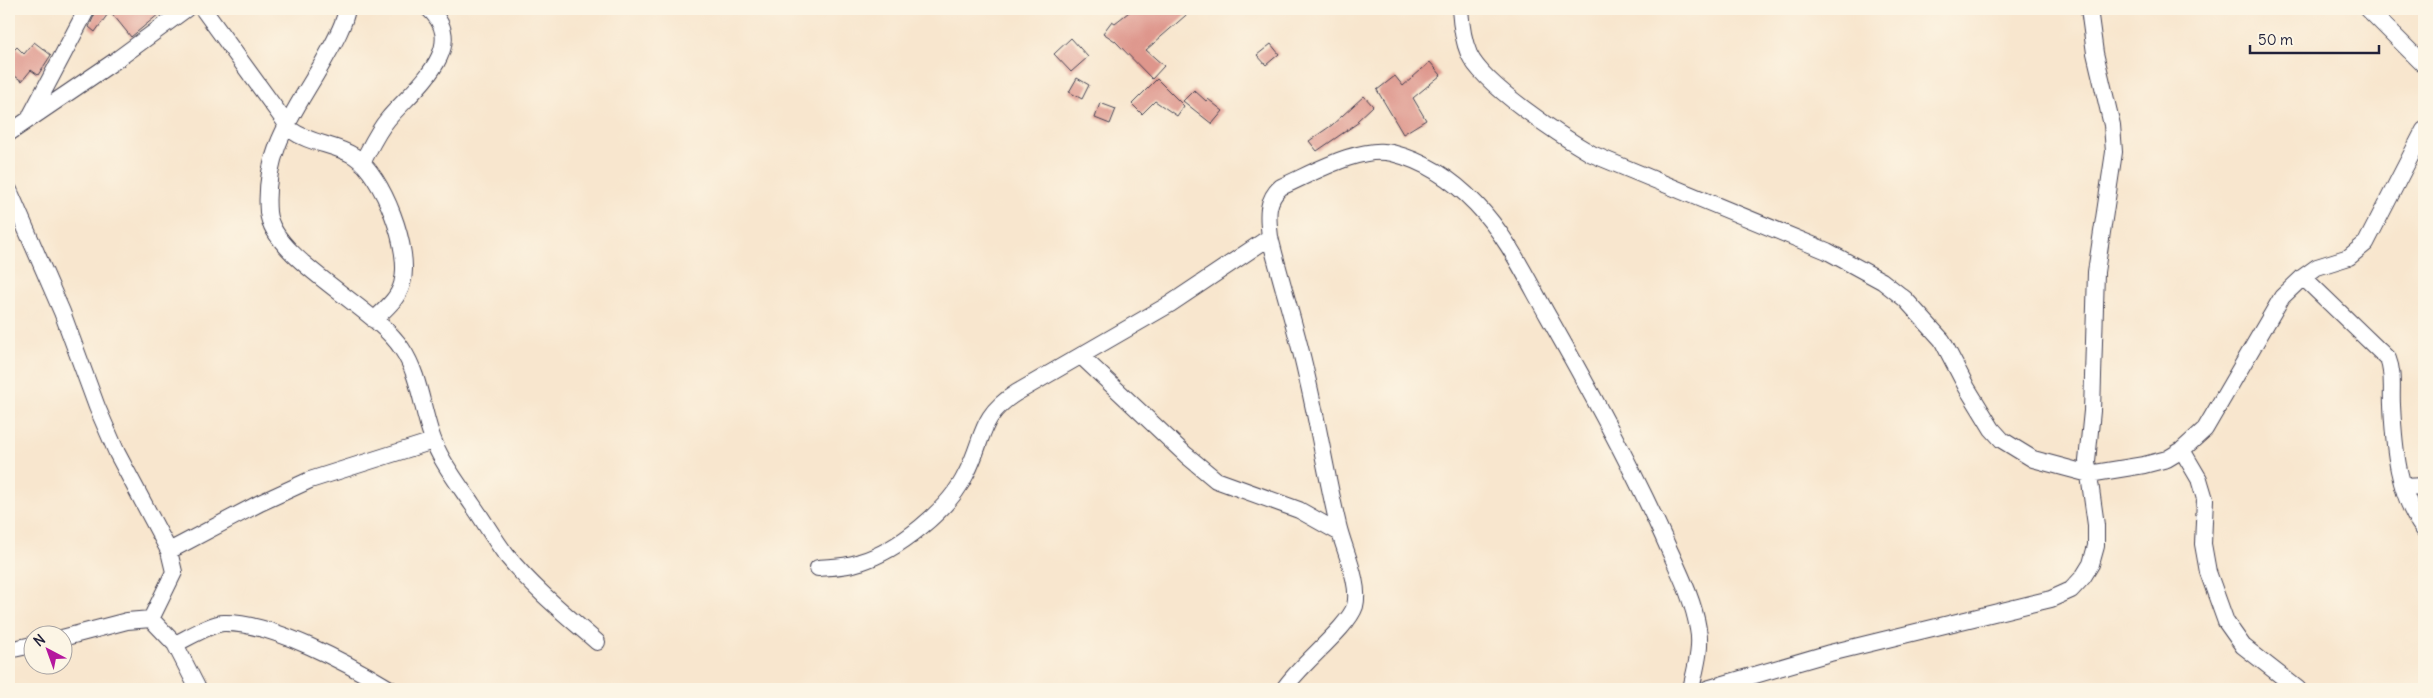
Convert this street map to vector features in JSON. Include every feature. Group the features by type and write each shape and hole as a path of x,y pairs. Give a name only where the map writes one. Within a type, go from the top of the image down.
{"street":[{"path":"31,116 86,9"},
{"path":"9,133 31,116 115,61 186,9"},
{"path":"203,9 286,125 304,138 353,155 371,173 394,216 404,272 398,296 374,320"},
{"path":"347,9 335,40 286,125 272,163 268,214 272,228 295,255 374,320 402,349 411,368 440,455 507,555 546,596 597,642"},
{"path":"362,163 386,121 437,64 444,48 442,28 437,16 429,9"},
{"path":"1460,9 1464,42 1475,65 1484,76 1564,138 1592,154 1827,251 1882,280 1905,299 1942,340 1967,388 1992,429 2002,440 2033,459 2089,474 2144,465 2167,459 2182,450 2205,429 2282,297 2303,277 2317,267 2349,257 2366,243 2424,130"},
{"path":"1707,689 1830,654 2051,599 2071,590 2092,564 2096,546 2096,526 2087,461 2092,411 2096,272 2114,152 2112,125 2095,53 2089,9"},
{"path":"2368,9 2424,65"},
{"path":"1284,689 1290,680 1348,618 1354,608 1355,588 1340,533 1307,374 1270,237 1267,214 1272,194 1281,187 1366,152 1380,151 1423,164 1450,180 1476,204 1508,244 1588,385 1643,492 1680,574 1698,630 1697,661 1691,689"},
{"path":"9,190 62,312 97,407 117,453 169,551 174,572 151,620"},
{"path":"818,568 843,566 872,558 888,550 928,520 957,489 966,476 987,420 995,407 1170,304 1270,237"},
{"path":"2303,277 2388,359 2392,372 2393,440 2407,500 2424,530"},
{"path":"1081,356 1186,455 1216,480 1299,510 1340,533"},
{"path":"169,551 260,502 310,480 434,441"},
{"path":"2182,450 2199,479 2205,499 2203,544 2208,572 2226,622 2244,646 2298,689"},
{"path":"2403,487 2424,486"},
{"path":"72,635 127,620 151,620 174,644 198,689"},
{"path":"174,644 222,623 259,629 304,644 355,668 390,689"},
{"path":"9,650 22,647"}],"building":[{"path":"97,9 165,9 131,37 110,11 95,32 89,27"},
{"path":"1133,9 1193,9 1146,50 1164,66 1152,79 1115,41 1103,33 1112,21 1115,23"},
{"path":"1071,38 1088,57 1071,72 1054,54"},
{"path":"34,42 51,55 38,75 31,70 22,81 9,72 9,55 17,47 24,54"},
{"path":"1271,44 1279,54 1266,65 1257,55"},
{"path":"1430,62 1441,75 1413,98 1426,120 1403,134 1377,90 1395,76 1403,86"},
{"path":"1077,78 1089,85 1082,99 1069,92"},
{"path":"1157,79 1184,106 1177,116 1155,101 1142,114 1132,104"},
{"path":"1194,90 1206,101 1208,99 1223,111 1212,124 1183,101"},
{"path":"1364,96 1373,106 1357,121 1359,122 1317,151 1309,141 1332,125"},
{"path":"1100,103 1116,109 1110,124 1095,118"}]}
